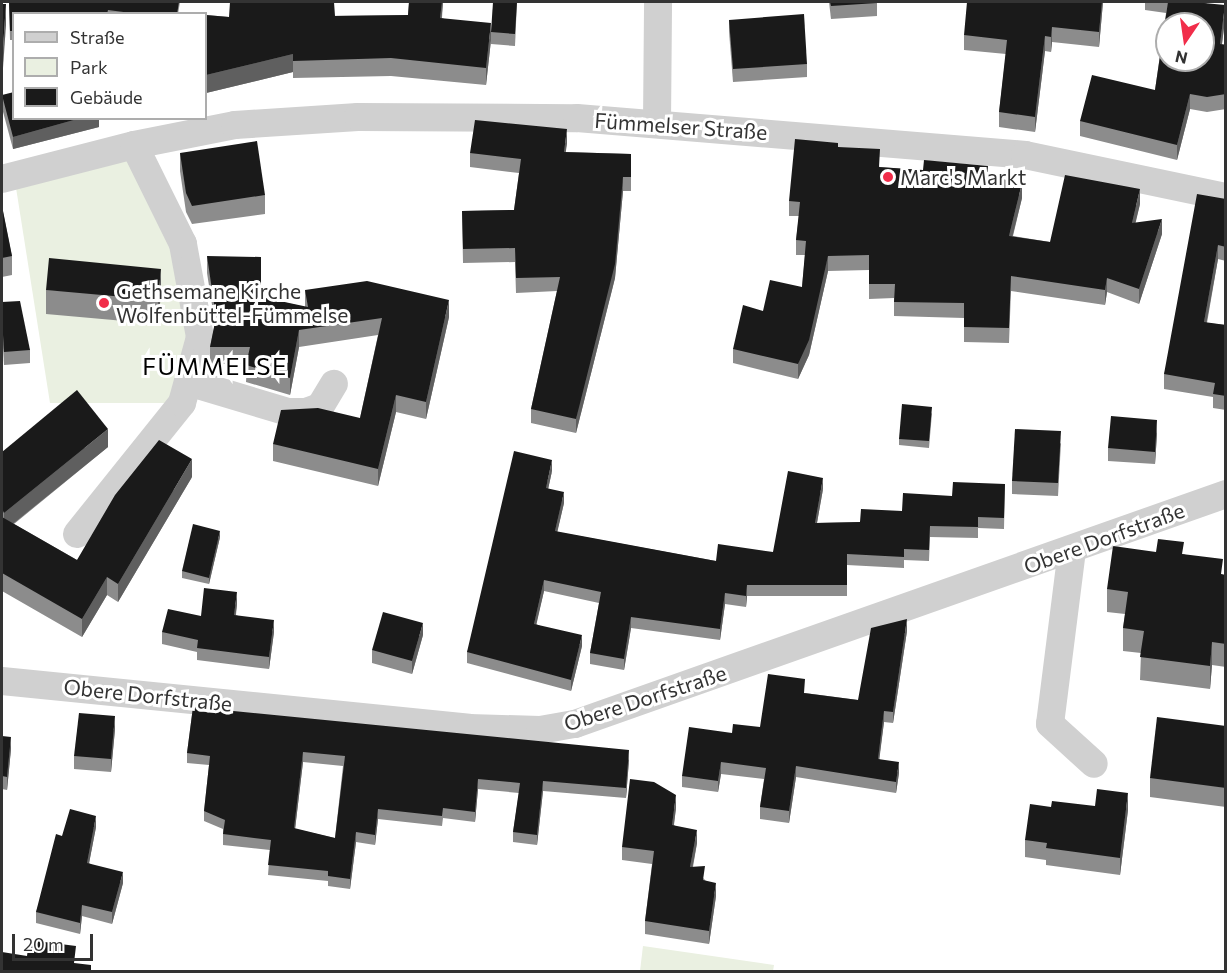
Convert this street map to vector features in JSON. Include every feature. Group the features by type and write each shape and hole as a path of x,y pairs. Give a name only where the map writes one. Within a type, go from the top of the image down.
{"street":[{"path":"657,123 658,2"},
{"name":"Fümmelser Straße","path":"2,179 134,145 235,126 358,117 577,118 1025,155 1226,197"},
{"path":"77,534 185,393 200,337 183,244 134,145"},
{"path":"185,393 288,412 306,412 320,407 334,384"},
{"name":"Obere Dorfstraße","path":"2,681 469,728 540,730 575,724 1226,494"},
{"path":"1072,550 1050,724 1094,764"}],"green space":[{"path":"134,145 200,337 182,403 50,403 14,175"},
{"path":"643,946 774,965 773,971 640,971"}],"building":[{"path":"9,2 179,2 177,12 108,10 108,12 12,12 12,31 10,31"},
{"path":"230,2 334,2 335,16 408,15 409,2 442,2 440,18 491,23 486,68 391,58 293,61 293,54 207,75 207,15 229,17"},
{"path":"493,2 517,2 515,34 491,32"},
{"path":"830,2 877,2 877,3 831,6"},
{"path":"967,2 1102,2 1099,32 1052,27 1051,37 1045,36 1035,117 999,112 1007,40 964,35"},
{"path":"1168,2 1204,2 1225,5 1220,44 1226,45 1226,94 1207,97 1190,94 1177,145 1080,121 1092,75 1155,90 1158,72 1215,72 1215,12 1167,12"},
{"path":"2,4 6,4 2,62"},
{"path":"804,14 807,64 733,69 729,20"},
{"path":"12,92 12,120 74,120 13,137 2,95"},
{"path":"475,120 567,129 564,152 631,154 631,177 623,177 615,264 576,419 531,409 560,277 516,278 515,248 463,249 462,211 514,210 521,159 470,153"},
{"path":"795,139 838,143 838,147 880,149 879,167 923,170 924,160 988,166 987,176 1022,183 1009,236 1050,242 1065,175 1140,189 1132,223 1162,219 1139,289 1107,278 1105,290 1011,276 1009,328 964,327 964,303 894,302 895,284 869,284 869,255 828,256 809,340 798,364 733,349 743,305 763,311 770,280 802,287 806,241 796,240 800,202 789,201"},
{"path":"257,141 265,195 192,206 186,193 180,153"},
{"path":"1197,194 1226,199 1226,247 1218,245 1204,322 1226,325 1226,396 1213,394 1215,383 1164,374"},
{"path":"2,206 12,256 2,258"},
{"path":"207,256 261,257 261,297 308,307 305,290 367,281 449,300 426,402 396,395 378,469 273,444 281,410 318,408 360,418 382,318 299,330 290,378 246,365 250,347 210,347 216,317"},
{"path":"49,258 161,269 158,300 46,290"},
{"path":"20,301 30,350 4,352 2,302"},
{"path":"77,390 108,429 4,513 2,509 2,452"},
{"path":"902,404 932,407 929,441 899,439"},
{"path":"1111,416 1157,420 1155,452 1108,448"},
{"path":"1015,429 1061,431 1058,483 1012,481"},
{"path":"159,440 192,459 118,584 107,577 82,619 2,573 2,517 77,560 115,495"},
{"path":"514,451 552,460 546,488 564,492 555,531 716,561 718,544 773,552 788,471 823,478 815,523 860,522 861,509 902,511 903,493 952,496 953,482 1005,484 1004,518 978,517 978,527 930,526 929,550 904,549 904,557 847,554 847,585 747,585 746,596 725,593 720,629 631,617 624,659 590,653 601,592 544,580 534,624 582,635 571,680 467,652"},
{"path":"193,524 220,531 209,578 182,571"},
{"path":"1158,539 1184,542 1182,554 1223,559 1221,574 1226,575 1226,644 1212,642 1210,666 1140,657 1144,631 1123,628 1128,592 1107,589 1113,546 1156,552"},
{"path":"204,588 237,592 234,615 274,620 269,657 197,648 198,640 162,632 168,609 201,616"},
{"path":"383,612 423,623 412,661 372,650"},
{"path":"907,619 893,712 884,711 878,759 899,762 896,782 796,766 789,811 760,807 766,768 721,762 718,781 682,776 689,727 732,733 733,724 760,727 768,674 805,679 804,693 858,700 871,628"},
{"path":"193,707 629,750 626,788 543,781 537,835 513,832 520,783 478,779 475,812 443,808 442,816 378,809 375,835 356,832 350,879 328,876 328,871 268,865 271,840 223,834 225,820 204,811 210,756 187,753","holes":["303,752 345,756 335,838 294,828"]},
{"path":"79,713 115,716 111,759 74,756"},
{"path":"1157,717 1226,726 1226,788 1150,778"},
{"path":"2,736 11,737 7,777 2,776"},
{"path":"630,779 654,782 676,795 672,825 697,830 690,867 705,866 703,880 716,883 709,931 645,921 654,851 622,847"},
{"path":"1097,789 1128,793 1120,858 1046,848 1047,843 1025,840 1030,804 1051,807 1052,801 1095,806"},
{"path":"70,809 96,816 87,863 123,872 112,912 82,905 80,923 36,912 56,834 62,836"},
{"path":"29,940 76,946 74,963 91,965 91,972 2,972 2,952 27,956"}],"place":[{"name":"Marc's Markt","path":"888,177"},
{"name":"Gethsemane Kirche Wolfenbüttel-Fümmelse","path":"104,303"}],"district":[{"name":"FÜMMELSE","path":"215,366"}]}
